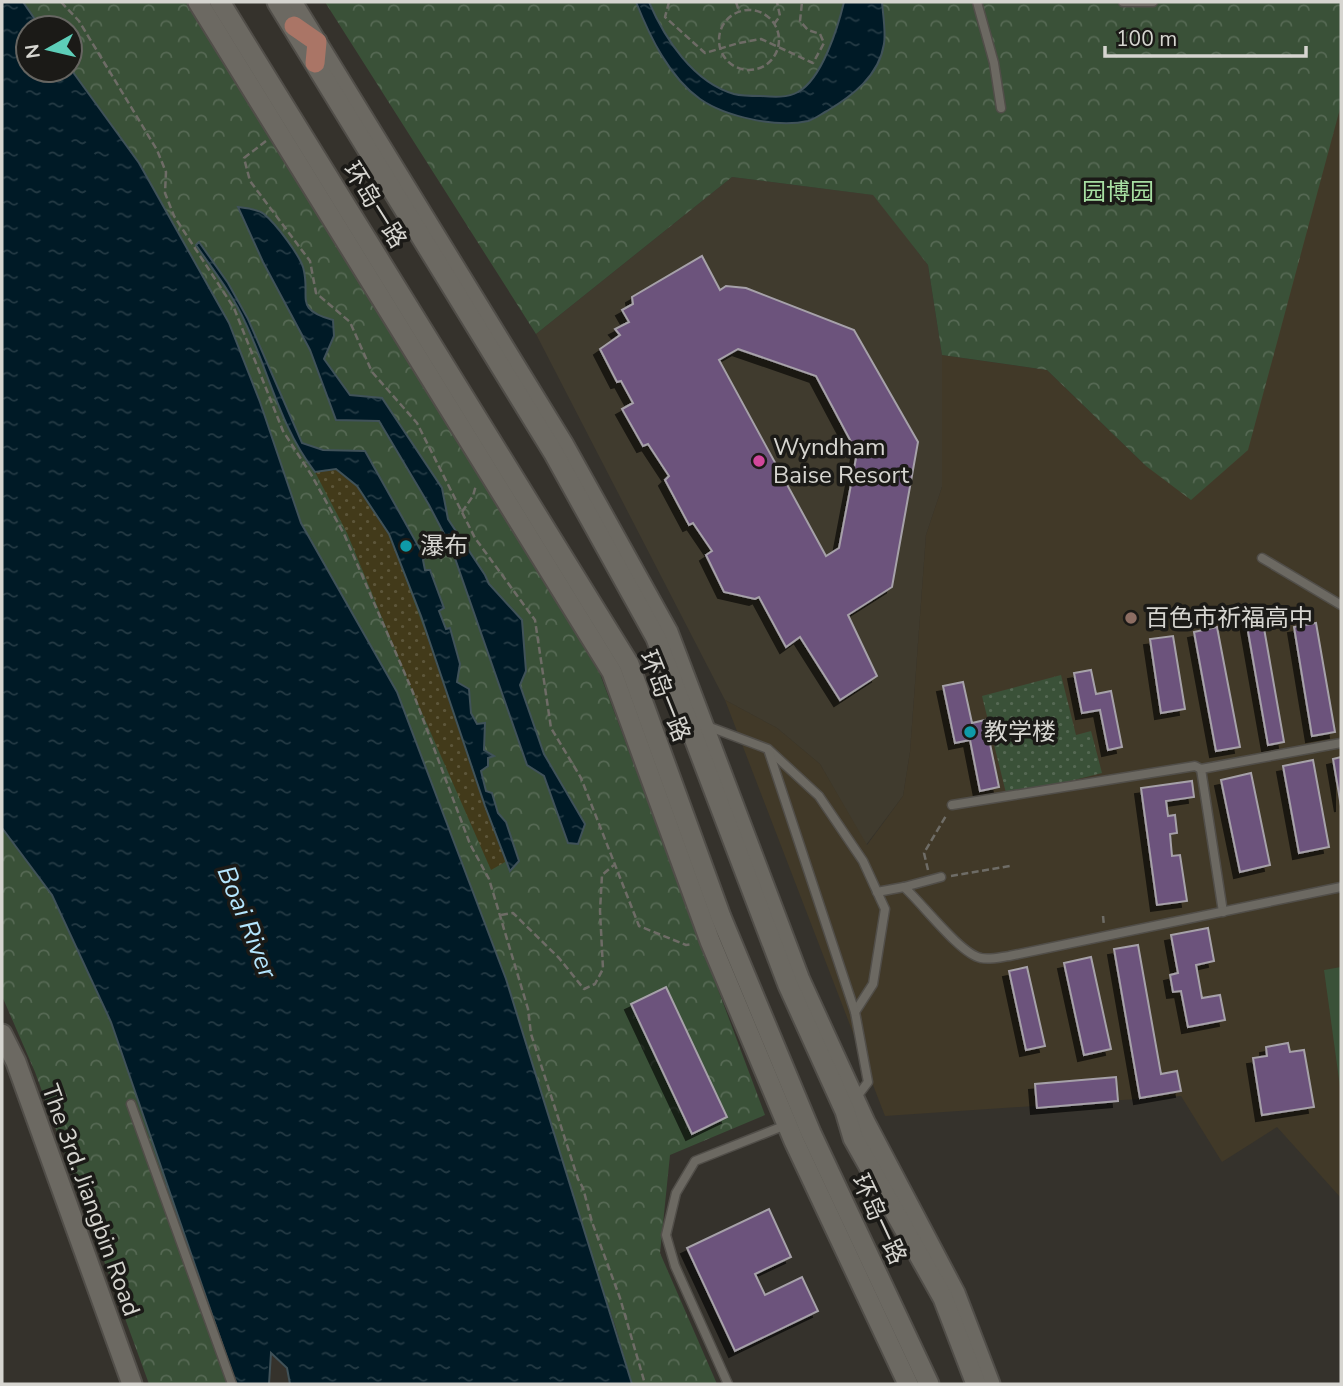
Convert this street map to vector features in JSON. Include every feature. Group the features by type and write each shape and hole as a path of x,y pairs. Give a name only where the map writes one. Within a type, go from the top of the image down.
{"main road":[{"path":"198,2 612,672 710,941 787,1125 908,1384"},
{"name":"环岛一路","path":"220,2 629,664 721,917 811,1133 929,1384"},
{"name":"环岛一路","path":"277,2 553,452 656,638 695,722 788,985 850,1106 853,1138 943,1298 976,1384"},
{"path":"292,2 564,445 668,632 695,722"},
{"path":"294,26 317,42"},
{"path":"315,64 317,42"},
{"name":"The 3rd. Jiangbin Road","path":"2,1034 9,1066 132,1384"},
{"path":"850,1106 955,1293 990,1384"}],"lane":[{"path":"1123,2 1153,2"},
{"path":"980,4 1001,108"},
{"path":"1262,558 1341,605"},
{"path":"695,722 768,749 819,796 863,861 885,909 873,984 855,1012"},
{"path":"952,805 1195,766 1201,769 1341,743"},
{"path":"768,749 855,1012 868,1082 850,1106"},
{"path":"1201,769 1223,912"},
{"path":"877,892 941,877"},
{"path":"904,887 922,903 955,942 980,958 1009,957 1341,887"},
{"path":"131,1104 232,1384"},
{"path":"728,1384 675,1266 666,1235 676,1193 695,1161 787,1125"}],"path":[{"path":"61,2 79,21 157,150 166,172 165,193 174,216 234,308 283,431 344,534 412,690 470,844 489,879 528,1009 531,1034 592,1222 621,1298 645,1384"},
{"path":"669,2 664,17 705,54 761,39 813,63 824,43 820,34 808,30 800,21 803,2"},
{"path":"736,2 739,11"},
{"path":"774,24 780,16 777,2"},
{"path":"739,11 759,12 774,24 779,43 776,53 771,61 753,71 734,67 720,52 719,32 730,16 739,11"},
{"path":"278,132 244,158 250,181 310,261 316,293 350,322 372,372 418,423 475,538 535,620 551,728 582,778 639,926 686,945 710,941"},
{"path":"462,512 473,496 479,473 484,466"},
{"path":"931,880 924,853 952,805"},
{"path":"501,915 513,913 559,958 584,989 595,984 603,969 600,911 603,875 614,865"},
{"path":"941,877 1010,866"}],"shaded area":[{"name":"百色市祈福高中","path":"1341,105 1341,1198 1277,1127 1222,1162 1181,1096 885,1116 725,700 777,728 820,764 867,845 903,796 910,752 926,535 942,487 942,355 1047,370 1146,466 1316,191"},
{"path":"732,177 874,195 928,265 942,355 942,487 926,535 910,752 903,796 866,845 820,764 777,728 725,700 536,334"}],"green space":[{"path":"22,2 188,2 600,674 765,1115 670,1155 660,1253 717,1384 632,1384 615,1325 397,692 301,523 260,402 139,163 82,84 84,84 84,14 31,14"},
{"name":"园博园","path":"325,2 1341,2 1341,105 1248,450 1191,500 1146,466 1047,370 942,355 928,265 873,195 732,177 536,334"},
{"path":"1061,675 1076,735 1091,731 1102,773 1007,797 982,696"},
{"path":"2,828 52,895 111,1022 236,1384 149,1384 35,1072 2,996"},
{"path":"1341,967 1341,1094 1324,970"}],"sand":[{"path":"336,469 357,486 389,534 455,712 485,806 503,847 505,862 491,870 347,533 315,472"}],"water":[{"name":"Boai River","path":"2,2 23,2 31,14 14,14 14,84 82,84 139,163 229,323 260,402 301,523 397,692 506,979 632,1384 290,1384 287,1368 271,1353 269,1384 236,1384 111,1022 52,895 2,828"},
{"path":"636,2 649,2 672,44 693,69 719,88 737,95 785,96 798,92 807,85 828,52 844,2 882,2 884,44 870,75 846,99 808,121 767,122 723,111 689,90 662,55"},
{"path":"238,207 264,214 293,249 304,271 308,307 313,312 333,320 334,336 324,359 350,395 382,398 442,488 448,519 489,584 522,620 526,671 520,685 544,754 585,824 578,844 568,843 544,776 527,765 451,547 429,505 379,421 336,420 310,350 263,262"},
{"name":"瀑布","path":"199,242 228,283 248,319 302,443 323,450 365,451 425,558 425,570 430,570 444,608 439,611 446,629 450,628 460,664 457,682 469,689 471,713 477,724 485,723 484,750 494,756 488,758 488,766 481,771 486,791 492,793 498,813 506,822 519,861 510,871 485,806 421,616 389,534 357,486 336,469 315,472 303,455 284,418 240,312 196,245"}],"building":[{"path":"702,256 720,290 726,286 746,288 854,330 918,442 892,587 848,615 877,676 840,700 800,637 786,647 759,597 755,599 724,592 706,555 712,551 693,523 689,525 665,480 669,476 648,444 643,446 622,409 633,403 621,381 617,382 600,349 620,335 615,329 629,322 622,310 633,304 632,297","holes":["738,349 816,376 857,453 839,548 826,556 719,360"]},
{"path":"1262,617 1284,742 1268,745 1246,620"},
{"path":"1316,623 1335,732 1312,736 1294,627"},
{"path":"1217,627 1240,747 1216,751 1194,632"},
{"path":"1173,636 1185,709 1161,713 1150,639"},
{"name":"教学楼","path":"1091,670 1096,694 1111,691 1122,747 1108,750 1100,710 1082,713 1074,673"},
{"name":"教学楼","path":"963,682 972,723 985,720 999,787 980,791 970,740 955,743 943,686"},
{"path":"1341,757 1341,806 1333,759"},
{"path":"1313,760 1329,847 1299,853 1283,766"},
{"path":"1251,773 1270,865 1240,872 1221,780"},
{"path":"1192,781 1194,797 1166,801 1168,816 1175,815 1177,833 1170,834 1172,856 1180,855 1187,901 1157,905 1141,788"},
{"path":"1208,928 1214,961 1196,965 1202,998 1220,995 1225,1020 1188,1027 1181,991 1173,992 1170,975 1178,973 1171,935"},
{"path":"1138,945 1161,1074 1177,1071 1181,1091 1140,1098 1114,949"},
{"path":"1091,957 1111,1049 1084,1055 1064,963"},
{"path":"1027,967 1045,1046 1026,1050 1009,971"},
{"path":"666,987 727,1117 692,1134 631,1004"},
{"path":"1288,1043 1290,1052 1304,1050 1314,1107 1262,1115 1253,1058 1267,1056 1266,1047"},
{"path":"1116,1077 1118,1101 1037,1108 1035,1084"},
{"path":"769,1209 791,1257 755,1274 765,1295 802,1277 818,1311 735,1351 687,1248"}],"place":[{"name":"Wyndham Baise Resort","path":"759,461"},
{"name":"瀑布","path":"406,546"},
{"name":"百色市祈福高中","path":"1131,618"},
{"name":"教学楼","path":"970,732"}]}
